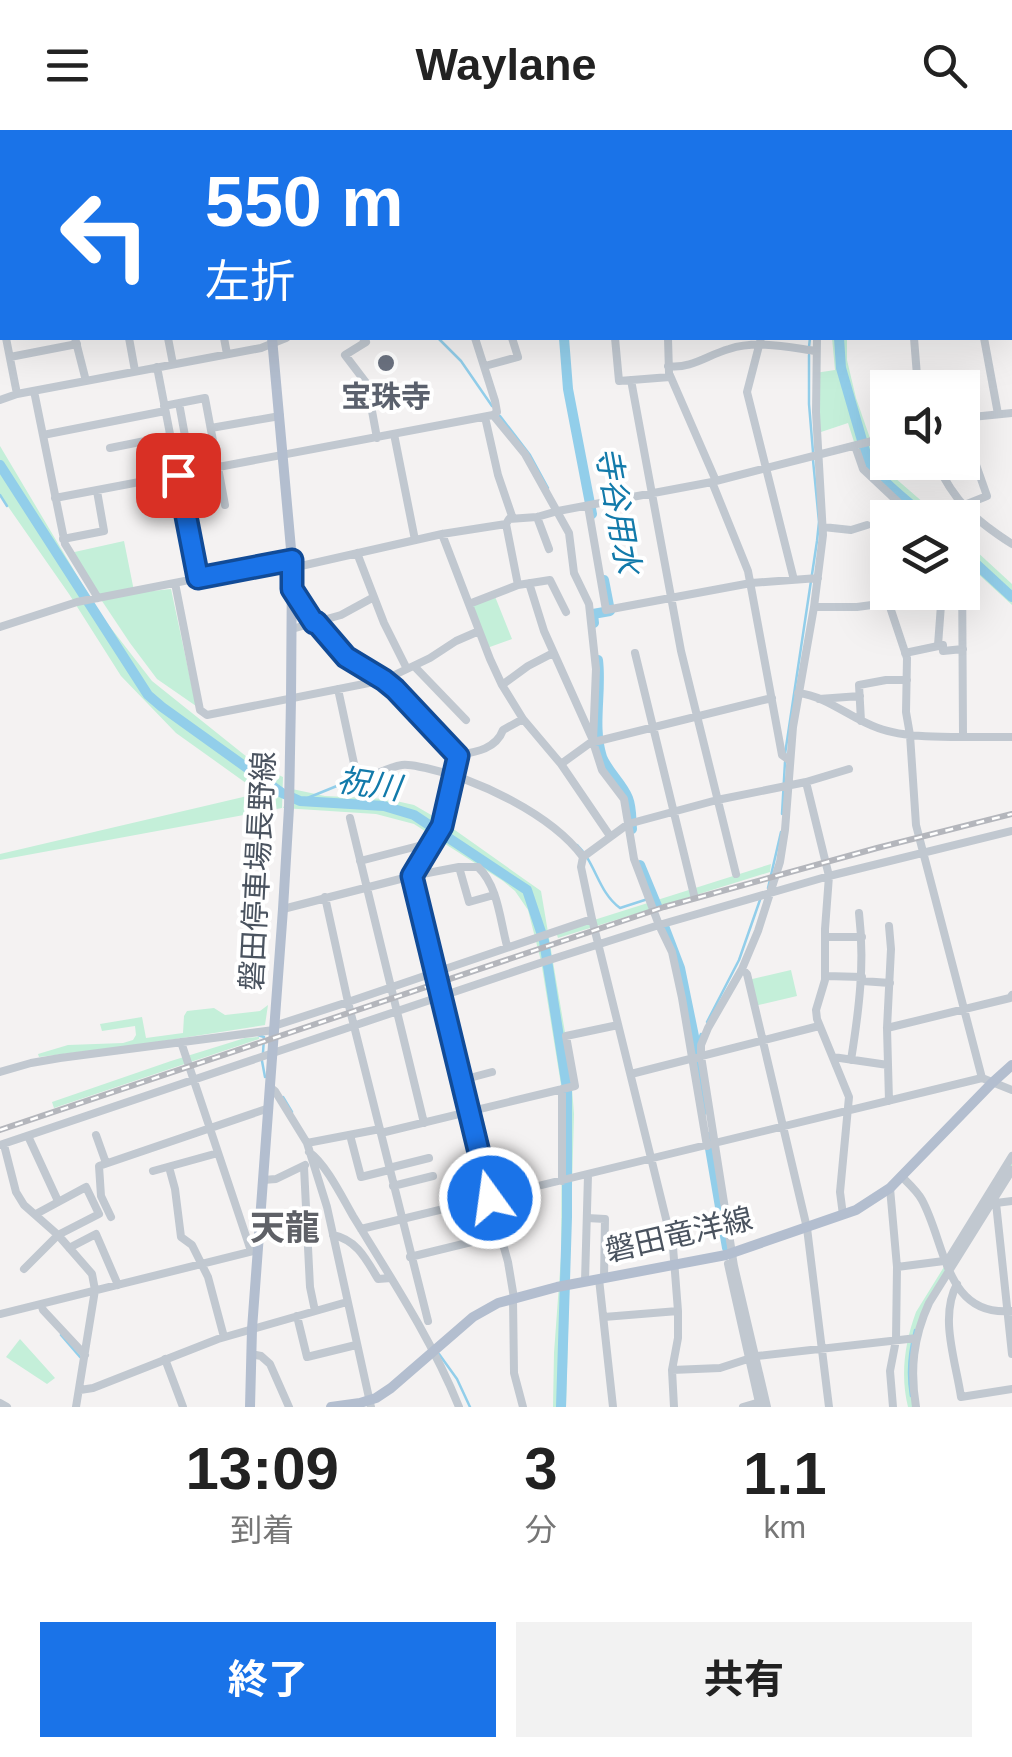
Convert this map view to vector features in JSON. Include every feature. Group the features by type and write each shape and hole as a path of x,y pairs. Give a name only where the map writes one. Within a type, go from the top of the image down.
{"main road":[{"name":"磐田停車場長野線","path":"250,1407 255,1251 269,1108 289,804 292,564 272,341"},
{"name":"磐田竜洋線","path":"331,1407 370,1404 484,1309 557,1287 733,1252 871,1202 902,1176 987,1081 1012,1065"}],"street":[{"path":"1012,294 1012,304"},
{"path":"4,340 18,394"},
{"path":"128,340 135,372"},
{"path":"168,340 173,364"},
{"path":"224,340 227,354"},
{"path":"365,340 345,355 367,384 377,438"},
{"path":"56,498 489,416 497,410 477,340"},
{"path":"486,366 518,358 513,340"},
{"path":"614,340 619,382 670,377"},
{"path":"668,340 670,377 748,571 782,754 790,760"},
{"path":"696,1057 742,969 780,862 798,693 824,527 816,412 817,340"},
{"path":"914,340 917,370"},
{"path":"984,340 998,414"},
{"path":"10,357 76,341 86,381"},
{"path":"0,400 34,390 227,354 272,341"},
{"path":"668,366 686,366 729,348 761,341 816,351"},
{"path":"761,341 748,392 794,580"},
{"path":"157,368 198,578"},
{"path":"630,380 671,598 736,874"},
{"path":"34,390 64,544 97,598"},
{"path":"43,435 205,398 225,504"},
{"path":"179,403 189,458 216,453"},
{"path":"980,416 1012,413"},
{"path":"210,428 280,416"},
{"path":"489,416 525,454 569,533 574,573 589,604 596,669 594,742"},
{"path":"489,416 498,476 512,516 508,521 518,585"},
{"path":"394,434 415,540"},
{"path":"110,448 170,436"},
{"path":"0,627 77,602 357,553 714,482 870,442"},
{"path":"855,446 863,469 896,500"},
{"path":"977,500 987,496 980,476"},
{"path":"64,539 104,531 97,491"},
{"path":"588,506 606,610 751,583 818,578"},
{"path":"537,517 549,549"},
{"path":"980,522 1012,544"},
{"path":"824,527 851,530 867,525"},
{"path":"442,534 502,685 610,836"},
{"path":"357,553 384,623 410,667 466,720"},
{"path":"469,604 518,585 550,580 566,612"},
{"path":"175,583 200,710 207,715 383,679 479,631"},
{"path":"529,583 553,653 594,742 602,770 624,799 634,859 672,952 696,1057 762,1405 744,1407"},
{"path":"292,589 346,657 383,679 458,756"},
{"path":"292,629 340,615 374,598"},
{"path":"814,607 870,606"},
{"path":"891,610 906,653 906,712 916,825 987,1081"},
{"path":"938,645 941,610"},
{"path":"963,736 964,610"},
{"path":"906,653 938,645 943,645 943,651 964,649"},
{"path":"502,685 553,653"},
{"path":"634,653 694,895"},
{"path":"861,721 859,685 907,680"},
{"path":"338,689 358,782 406,764 454,774 546,822 582,856 592,919 675,1265 678,1338 672,1370 674,1407"},
{"path":"798,693 820,699 878,729 910,734 1012,737"},
{"path":"820,699 860,696"},
{"path":"560,764 594,742 772,698"},
{"path":"458,756 484,750 500,738 503,730 523,719"},
{"path":"458,756 436,835 412,876 508,1262 514,1298 514,1373 523,1407"},
{"path":"582,856 628,824 848,769"},
{"path":"806,782 829,876 826,976 816,1010 818,1026 848,1089 840,1192 843,1215"},
{"path":"350,818 424,1123"},
{"path":"76,1407 95,1290 92,1274 58,1235 24,1205 16,1192 2,1145 659,925 829,876 1012,830"},
{"path":"360,861 436,835"},
{"path":"283,908 459,866 478,867 487,876 507,946"},
{"path":"459,866 469,902 494,896"},
{"path":"324,897 428,1321"},
{"path":"850,1060 862,979 860,913"},
{"path":"0,1072 31,1063 274,1028 592,919"},
{"path":"888,1101 892,949 889,926"},
{"path":"825,937 862,936"},
{"path":"742,969 747,974 807,1228 829,1407"},
{"path":"826,976 890,983"},
{"path":"887,1028 1012,995"},
{"path":"309,1150 350,1135 424,1123 575,1086 566,1036 618,1024"},
{"path":"630,1074 818,1026"},
{"path":"0,1314 255,1251 181,1042"},
{"path":"832,1057 888,1065"},
{"path":"462,1080 492,1072"},
{"path":"361,1230 888,1101 987,1081 1012,1090"},
{"path":"270,1087 434,1351 459,1407"},
{"path":"562,1089 562,1180"},
{"path":"111,1217 101,1196 97,1167 269,1108"},
{"path":"96,1135 106,1163"},
{"path":"350,1135 360,1177 429,1158"},
{"path":"28,1136 58,1200"},
{"path":"309,1150 304,1166 315,1311"},
{"path":"309,1150 333,1235 370,1404"},
{"path":"154,1171 218,1154"},
{"path":"916,1407 912,1371 916,1338 929,1303 1012,1156"},
{"path":"263,1180 276,1179 304,1166"},
{"path":"169,1167 181,1238 192,1245 213,1288 224,1337"},
{"path":"947,1266 994,1202 1012,1170"},
{"path":"585,1281 588,1175"},
{"path":"393,1186 433,1176"},
{"path":"902,1176 922,1202 957,1284 976,1306 1010,1312"},
{"path":"24,1270 58,1235 99,1214 86,1186 36,1214"},
{"path":"890,1188 897,1268 896,1340 890,1371 893,1407"},
{"path":"994,1202 1012,1202"},
{"path":"994,1202 1012,1354"},
{"path":"588,1218 605,1219 602,1278 613,1407"},
{"path":"69,1248 96,1234 118,1285"},
{"path":"333,1235 355,1243 378,1279 390,1278"},
{"path":"410,1256 500,1236"},
{"path":"728,1264 753,1356"},
{"path":"897,1268 947,1266"},
{"path":"957,1284 950,1297 948,1316 961,1397 1012,1389"},
{"path":"80,1390 224,1337 347,1302"},
{"path":"41,1304 85,1355"},
{"path":"604,1317 678,1311"},
{"path":"297,1316 306,1357 356,1345"},
{"path":"672,1370 720,1368 753,1356 916,1338"},
{"path":"251,1354 270,1364 289,1407"},
{"path":"166,1360 182,1407"}],"green space":[{"path":"832,340 847,340 847,360 870,438 870,475 862,467 848,423 818,433 815,373 835,370"},
{"path":"0,446 100,614 152,681 257,765 283,777 282,808 0,860 0,854 260,793 176,733 121,676 0,495"},
{"path":"876,480 897,480 920,500 897,500"},
{"path":"124,541 134,591 123,594 171,589 196,706 157,679 70,553"},
{"path":"980,555 1012,584 1012,605 980,576"},
{"path":"494,594 512,639 487,648 469,604"},
{"path":"292,789 414,805 541,891 570,1062 574,1114 566,1407 553,1407 561,1257 562,1091 541,961 528,910 503,881 414,824 376,814 283,808"},
{"path":"771,864 770,872 558,938 556,932"},
{"path":"791,970 797,996 754,1006 748,980"},
{"path":"268,1005 265,1025 137,1045 39,1057 38,1054 68,1045 123,1043 136,1035 135,1026 102,1031 100,1024 142,1017 146,1038 183,1033 187,1011 214,1008 225,1015 260,1011"},
{"path":"259,1037 54,1108 52,1102 171,1061"},
{"path":"1012,1157 1012,1170 929,1303 914,1348 917,1407 908,1407 905,1359 916,1312"},
{"path":"20,1339 55,1378 47,1384 6,1357"}],"waterway":[{"path":"440,340 461,361 492,406"},
{"name":"寺谷用水","path":"564,340 568,389 592,514"},
{"path":"809,347 810,340"},
{"path":"839,340 841,368 868,461 906,500"},
{"path":"809,355 813,452"},
{"path":"500,416 530,455 548,488"},
{"path":"785,754 819,522 813,460"},
{"name":"祝川","path":"0,465 148,695 162,707 282,793 300,801 384,806 414,815 527,890 544,941 567,1088 561,1407"},
{"path":"0,495 7,506"},
{"path":"980,568 1012,597"},
{"name":"寺谷用水","path":"594,623 593,614 610,611 604,580"},
{"name":"寺谷用水","path":"598,660 599,745 602,757 628,798 632,829"},
{"path":"782,814 785,762"},
{"path":"300,801 354,779"},
{"path":"768,888 781,832"},
{"path":"577,845 620,908 654,897"},
{"name":"寺谷用水","path":"640,865 657,906"},
{"path":"707,1022 739,960 761,897"},
{"name":"寺谷用水","path":"664,926 680,968 704,1110"},
{"name":"寺谷用水","path":"696,1046 701,1034"},
{"path":"258,1035 264,1037 263,1053"},
{"path":"262,1061 265,1077"},
{"path":"283,1097 292,1112"},
{"name":"寺谷用水","path":"708,1137 727,1248"},
{"path":"911,1396 909,1363 915,1330"},
{"path":"61,1335 80,1357"},
{"path":"439,1354 470,1407"}],"railway":[{"path":"0,1130 664,907 1012,814"}],"place":[{"name":"宝珠寺","path":"386,363"}],"district":[{"name":"天龍","path":"285,1228"}],"route":[{"path":"178,475 198,578 292,560 292,589 314,623 346,657 395,689 458,756 442,826 412,876 490,1198"}]}
